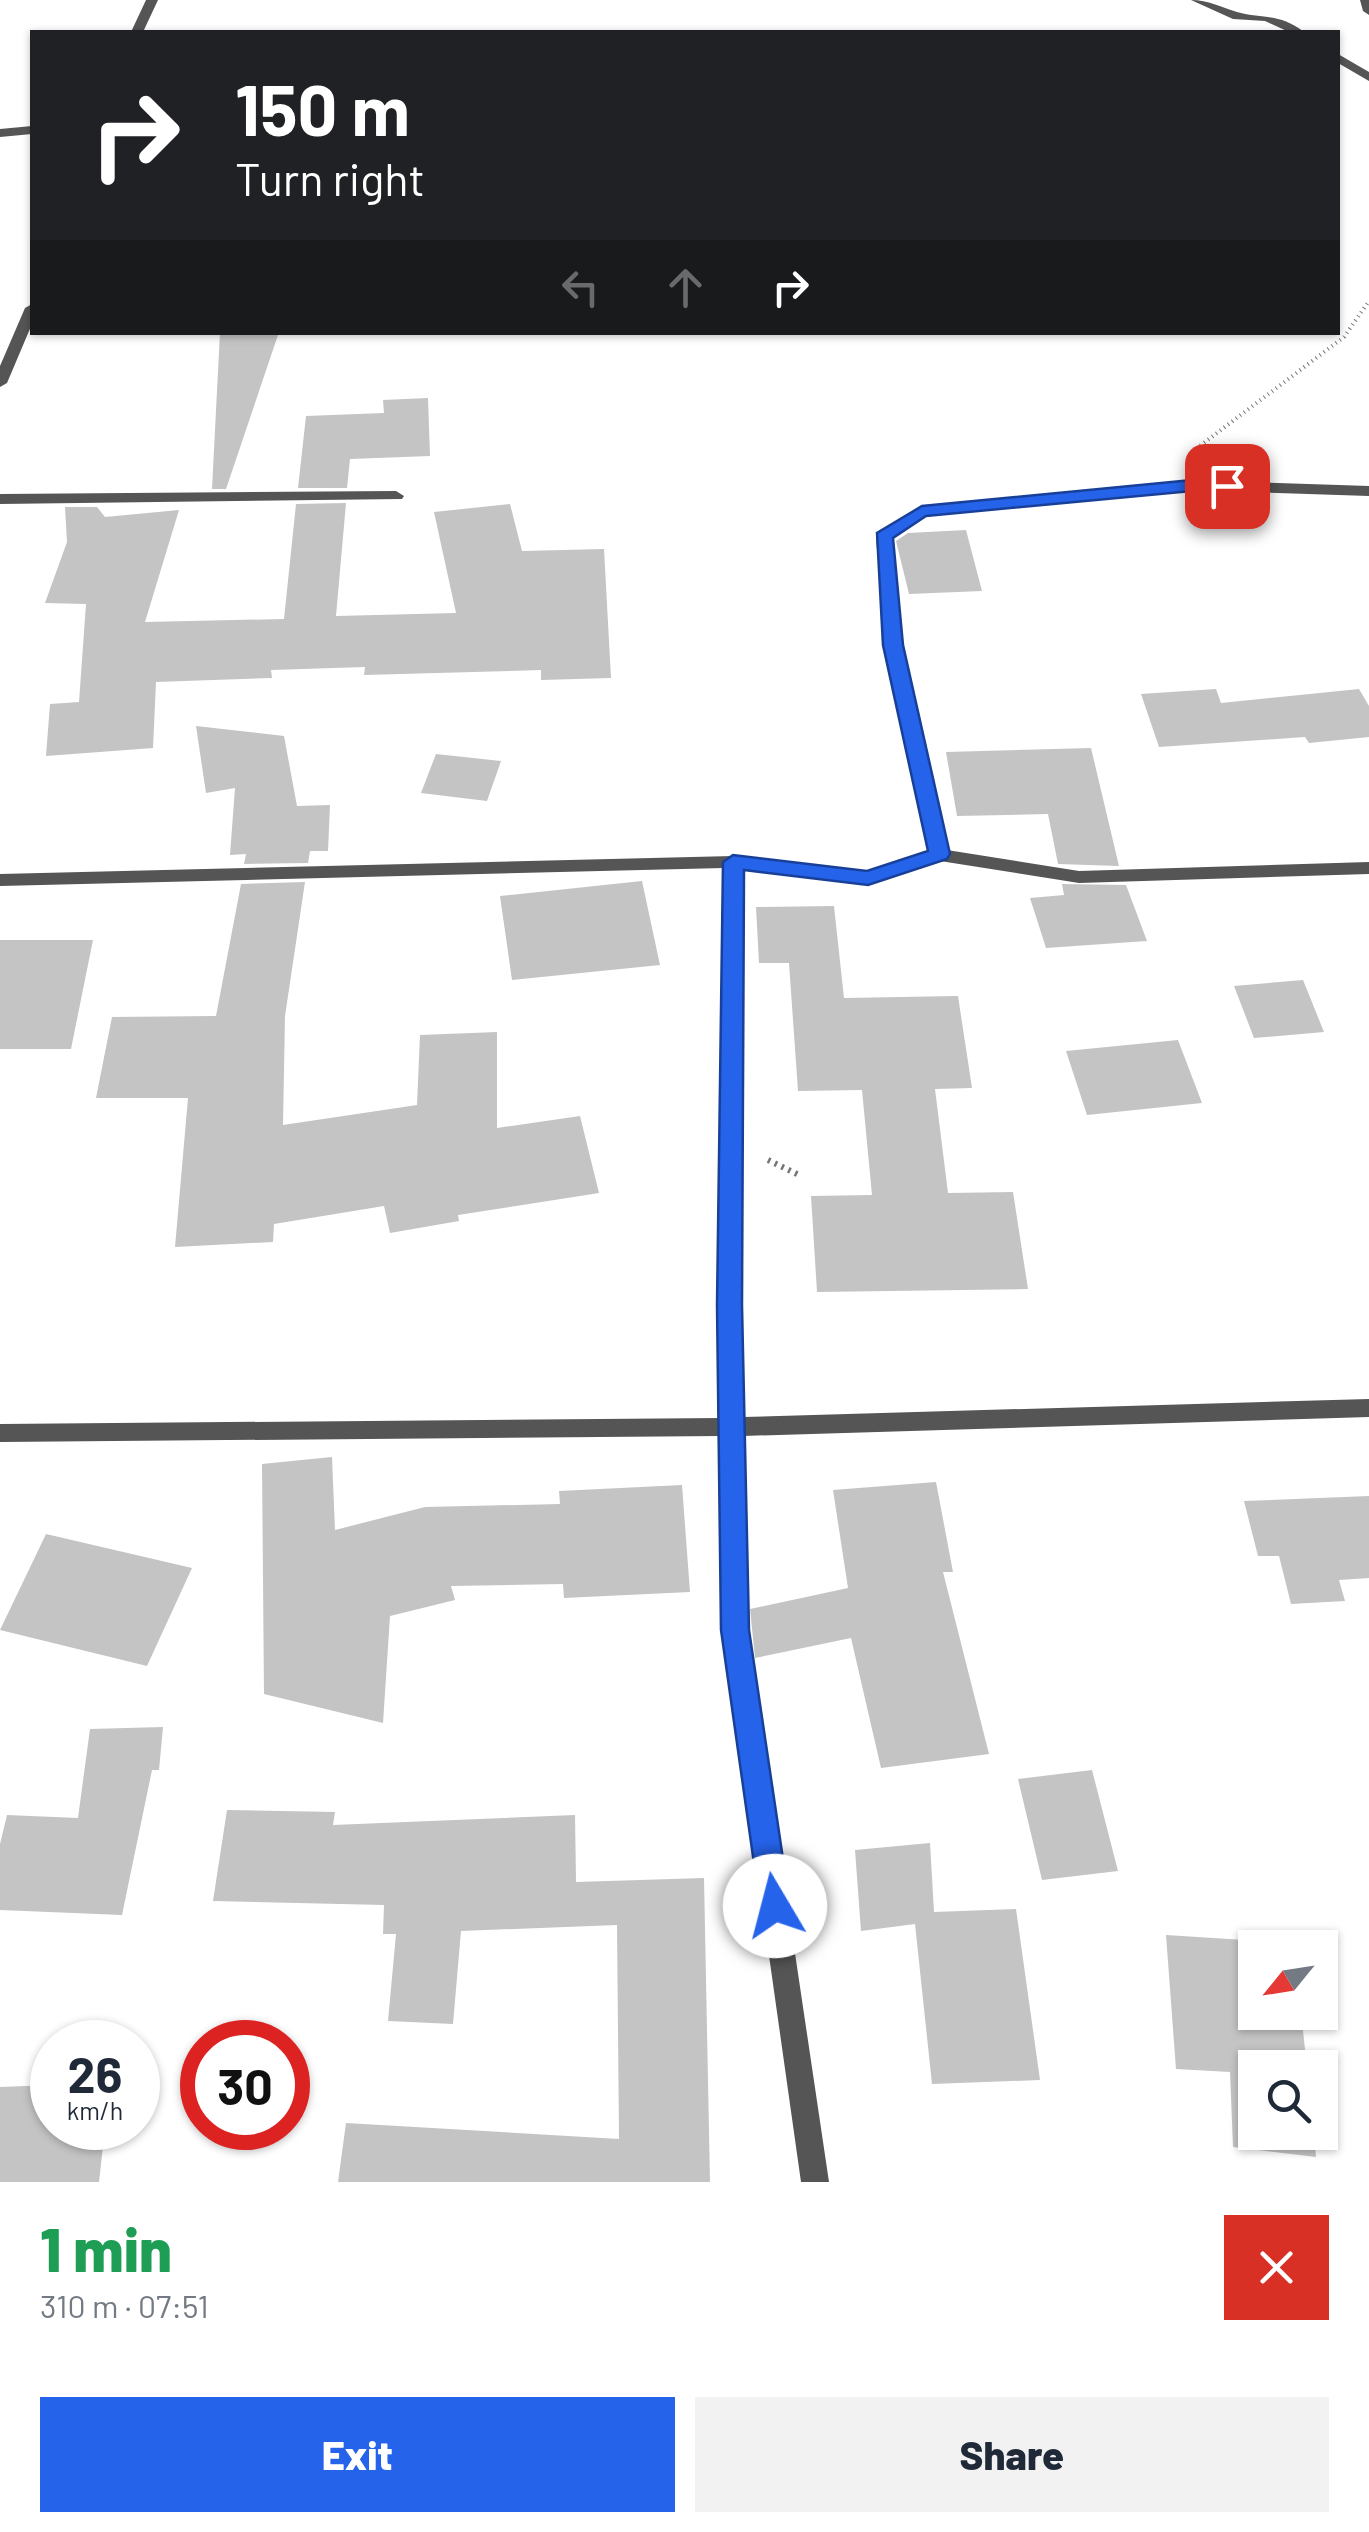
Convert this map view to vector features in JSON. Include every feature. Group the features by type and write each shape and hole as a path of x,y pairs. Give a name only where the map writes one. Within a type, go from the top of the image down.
{"street":[{"path":"138,30 152,0"},
{"path":"1197,0 1237,16 1268,18 1294,30"},
{"path":"1366,0 1369,10"},
{"path":"1340,59 1369,77"},
{"path":"0,133 30,130"},
{"path":"0,383 30,313"},
{"path":"939,854 893,645 884,536 922,512 1192,486 1369,491"},
{"path":"0,498 396,496"},
{"path":"0,880 733,862 868,878 939,854 1079,877 1369,868"},
{"path":"733,862 735,1630 815,2182"},
{"path":"0,1433 732,1427 1369,1408"}],"path":[{"path":"1192,486 1197,448 1344,336 1369,301"}],"building":[{"path":"220,335 278,335 226,489 212,489"},
{"path":"428,398 430,456 350,459 347,488 298,488 306,416 384,413 383,400"},
{"path":"346,503 336,616 456,613 434,512 510,504 522,551 604,549 611,678 541,680 541,670 364,675 365,667 271,670 272,678 156,682 153,748 46,756 50,704 79,702 86,604 45,603 67,542 65,507 97,507 105,517 179,510 145,622 284,619 296,504"},
{"path":"966,530 982,591 909,594 896,541 908,533"},
{"path":"1216,689 1221,703 1359,689 1369,706 1369,737 1309,743 1305,737 1159,747 1141,694"},
{"path":"196,726 284,736 297,806 330,805 328,851 310,851 308,863 244,864 246,854 230,855 235,788 206,793"},
{"path":"1091,748 1119,866 1058,864 1048,814 957,816 946,752"},
{"path":"436,754 501,761 487,801 421,793"},
{"path":"642,881 660,965 512,980 500,896"},
{"path":"305,882 285,1016 283,1125 417,1105 420,1035 497,1032 497,1128 580,1116 599,1193 458,1215 459,1221 390,1233 384,1206 274,1224 273,1242 175,1247 188,1098 96,1098 112,1017 216,1016 241,884"},
{"path":"1062,884 1126,885 1147,941 1046,948 1030,898 1064,895"},
{"path":"834,906 844,998 958,996 972,1088 935,1089 948,1193 1013,1192 1028,1289 817,1292 811,1196 872,1195 862,1090 798,1091 789,963 759,963 756,907"},
{"path":"0,940 93,940 71,1049 0,1049"},
{"path":"1303,980 1324,1032 1254,1038 1234,986"},
{"path":"1178,1040 1202,1103 1087,1115 1066,1051"},
{"path":"332,1457 335,1530 425,1507 560,1504 559,1491 682,1485 690,1592 564,1598 563,1584 451,1586 455,1600 390,1616 383,1723 264,1694 262,1464"},
{"path":"936,1482 953,1572 943,1572 989,1754 881,1768 851,1638 755,1658 750,1609 848,1588 833,1490"},
{"path":"1369,1496 1369,1578 1339,1580 1345,1601 1291,1604 1279,1556 1258,1556 1244,1501"},
{"path":"46,1534 192,1568 147,1666 0,1630"},
{"path":"163,1727 159,1770 152,1770 122,1915 0,1910 0,1844 7,1815 78,1818 90,1729"},
{"path":"1092,1770 1118,1871 1042,1880 1018,1779"},
{"path":"227,1810 335,1812 333,1825 575,1815 576,1882 704,1878 710,2182 338,2182 346,2123 619,2139 617,1925 461,1931 453,2024 388,2021 396,1934 383,1934 384,1905 213,1901"},
{"path":"930,1843 934,1912 1016,1909 1040,2080 932,2084 915,1924 861,1931 855,1850"},
{"path":"1166,1935 1238,1940 1238,2030 1303,2030 1305,2050 1238,2050 1238,2148 1233,2147 1230,2072 1176,2069"},
{"path":"30,2086 30,2150 103,2150 99,2182 0,2182 0,2087"},
{"path":"1258,2150 1315,2150 1316,2157"}],"route":[{"path":"775,1906 735,1630 730,1305 733,862 868,878 939,854 893,645 884,536 922,512 1227,486"}]}
